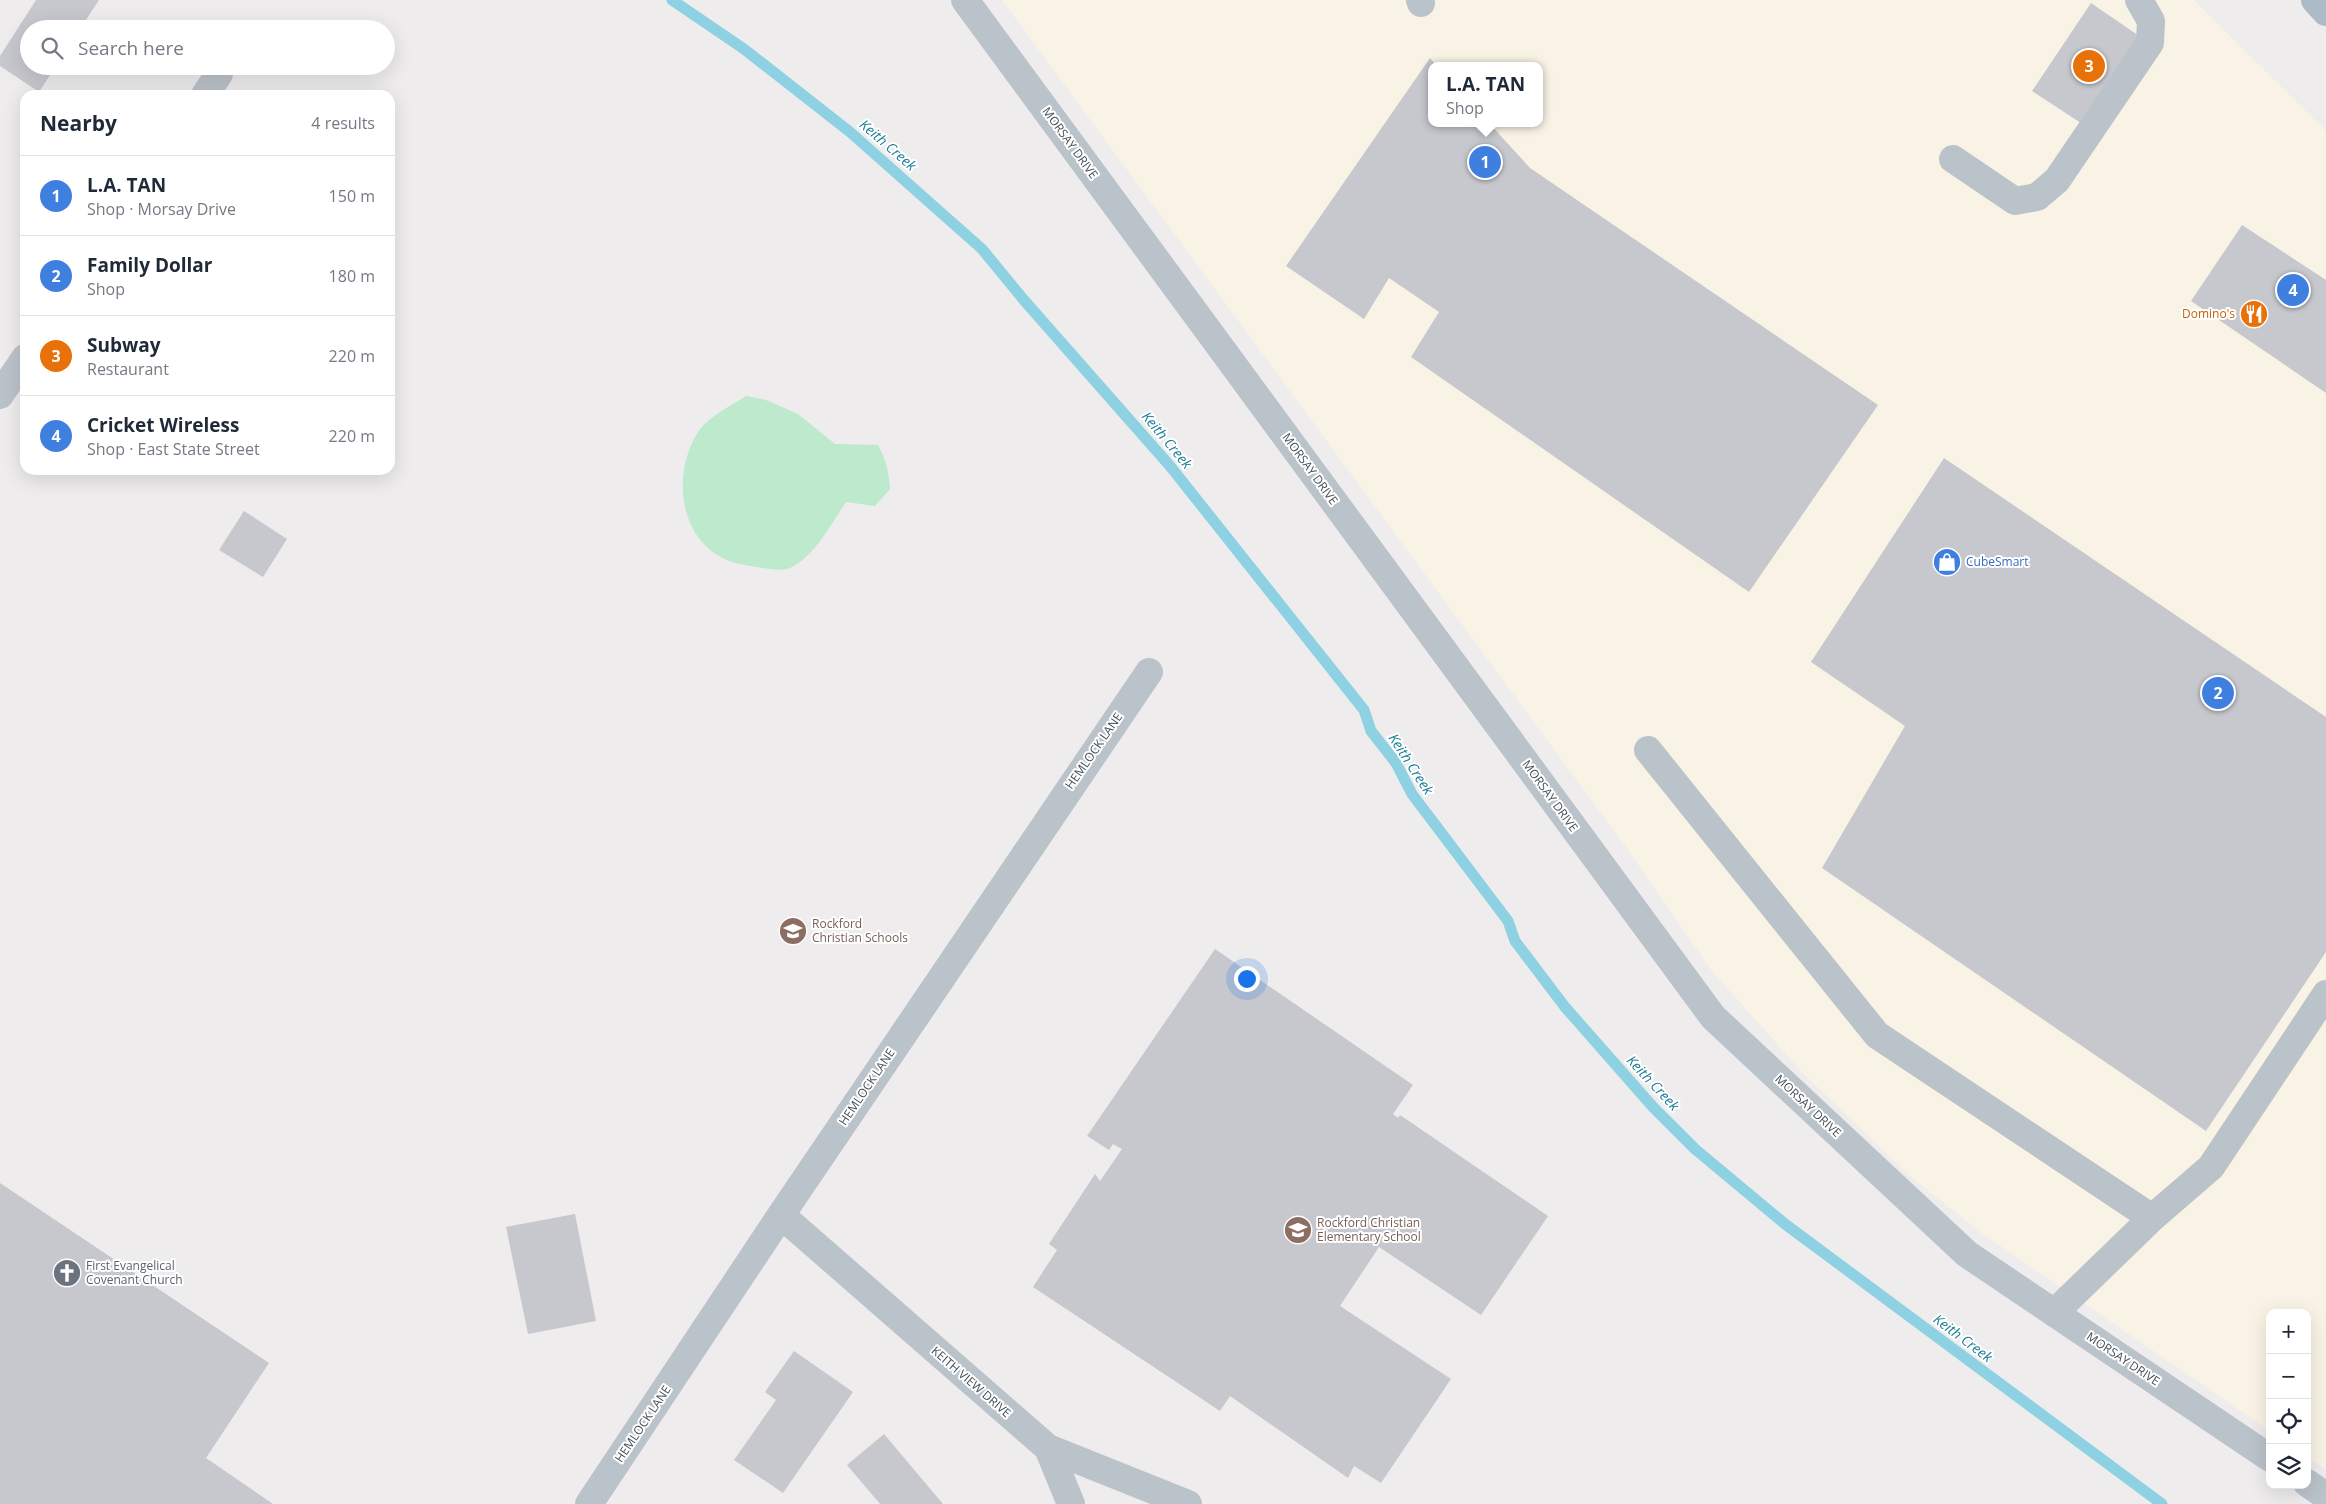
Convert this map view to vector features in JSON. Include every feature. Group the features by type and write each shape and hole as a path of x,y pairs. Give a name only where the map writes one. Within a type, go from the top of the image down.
{"street":[{"name":"MORSAY DRIVE","path":"965,0 1713,1017 1967,1254 2266,1455"},
{"path":"1953,159 2015,201 2038,197 2057,180 2150,43 2150,21 2139,0"},
{"path":"0,395 20,365"},
{"name":"HEMLOCK LANE","path":"589,1504 781,1215 1149,672"},
{"path":"1648,750 1877,1035 2152,1218"},
{"path":"2054,1313 2152,1218 2210,1167 2326,994"},
{"name":"KEITH VIEW DRIVE","path":"781,1215 1048,1448 1188,1504"},
{"path":"1048,1448 1071,1504"},
{"path":"2311,1486 2326,1496"}],"shaded area":[{"path":"1002,0 2194,0 2326,131 2326,1469 2311,1460 2311,1309 2266,1309 2266,1428 1980,1232 1910,1176 1804,1074 1711,970 1628,850"}],"green space":[{"path":"746,396 766,400 798,414 835,444 878,445 887,466 890,489 875,506 846,502 815,547 799,562 790,568 782,570 756,567 727,560 711,550 698,537 689,521 684,503 685,466 690,448 698,432 714,416"}],"building":[{"path":"36,0 99,0 86,20 23,20"},
{"path":"2091,3 2145,40 2087,127 2032,91"},
{"path":"20,25 20,75 50,75 40,90 36,90 0,66 0,56"},
{"path":"1430,58 1434,62 1428,62 1428,127 1493,127 1530,168 1878,405 1749,592 1411,357 1439,312 1389,278 1364,319 1286,266"},
{"path":"2242,225 2326,280 2326,393 2191,301"},
{"path":"1944,458 2326,717 2326,952 2206,1131 1822,868 1905,726 1811,662"},
{"path":"244,511 287,539 263,577 219,550"},
{"name":"Rockford Christian Elementary School","path":"1215,949 1413,1085 1393,1114 1398,1118 1400,1115 1548,1216 1481,1315 1379,1247 1340,1306 1451,1379 1381,1483 1354,1466 1348,1478 1230,1396 1220,1411 1033,1287 1057,1250 1049,1244 1095,1174 1100,1181 1122,1149 1113,1144 1109,1150 1087,1136"},
{"name":"First Evangelical Covenant Church","path":"0,1183 269,1363 206,1458 273,1504 0,1504"},
{"path":"575,1214 596,1321 528,1334 506,1227"},
{"path":"794,1351 853,1392 783,1493 734,1460 776,1400 765,1392"},
{"path":"884,1434 943,1504 880,1504 847,1465"}],"waterway":[{"name":"Keith Creek","path":"672,0 744,49 850,132 982,249 1023,299 1170,466 1364,710 1371,731 1396,763 1412,794 1508,921 1515,941 1565,1007 1653,1107 1695,1149 1785,1224 2162,1504"}],"place":[{"name":"Subway","path":"2089,66"},
{"name":"L.A. TAN","path":"1485,162"},
{"name":"Cricket Wireless","path":"2293,290"},
{"name":"Domino's","path":"2254,314"},
{"name":"CubeSmart","path":"1947,562"},
{"name":"Family Dollar","path":"2218,693"},
{"name":"Rockford Christian Schools","path":"793,931"},
{"name":"Rockford Christian Elementary School","path":"1298,1230"},
{"name":"First Evangelical Covenant Church","path":"67,1273"}]}
